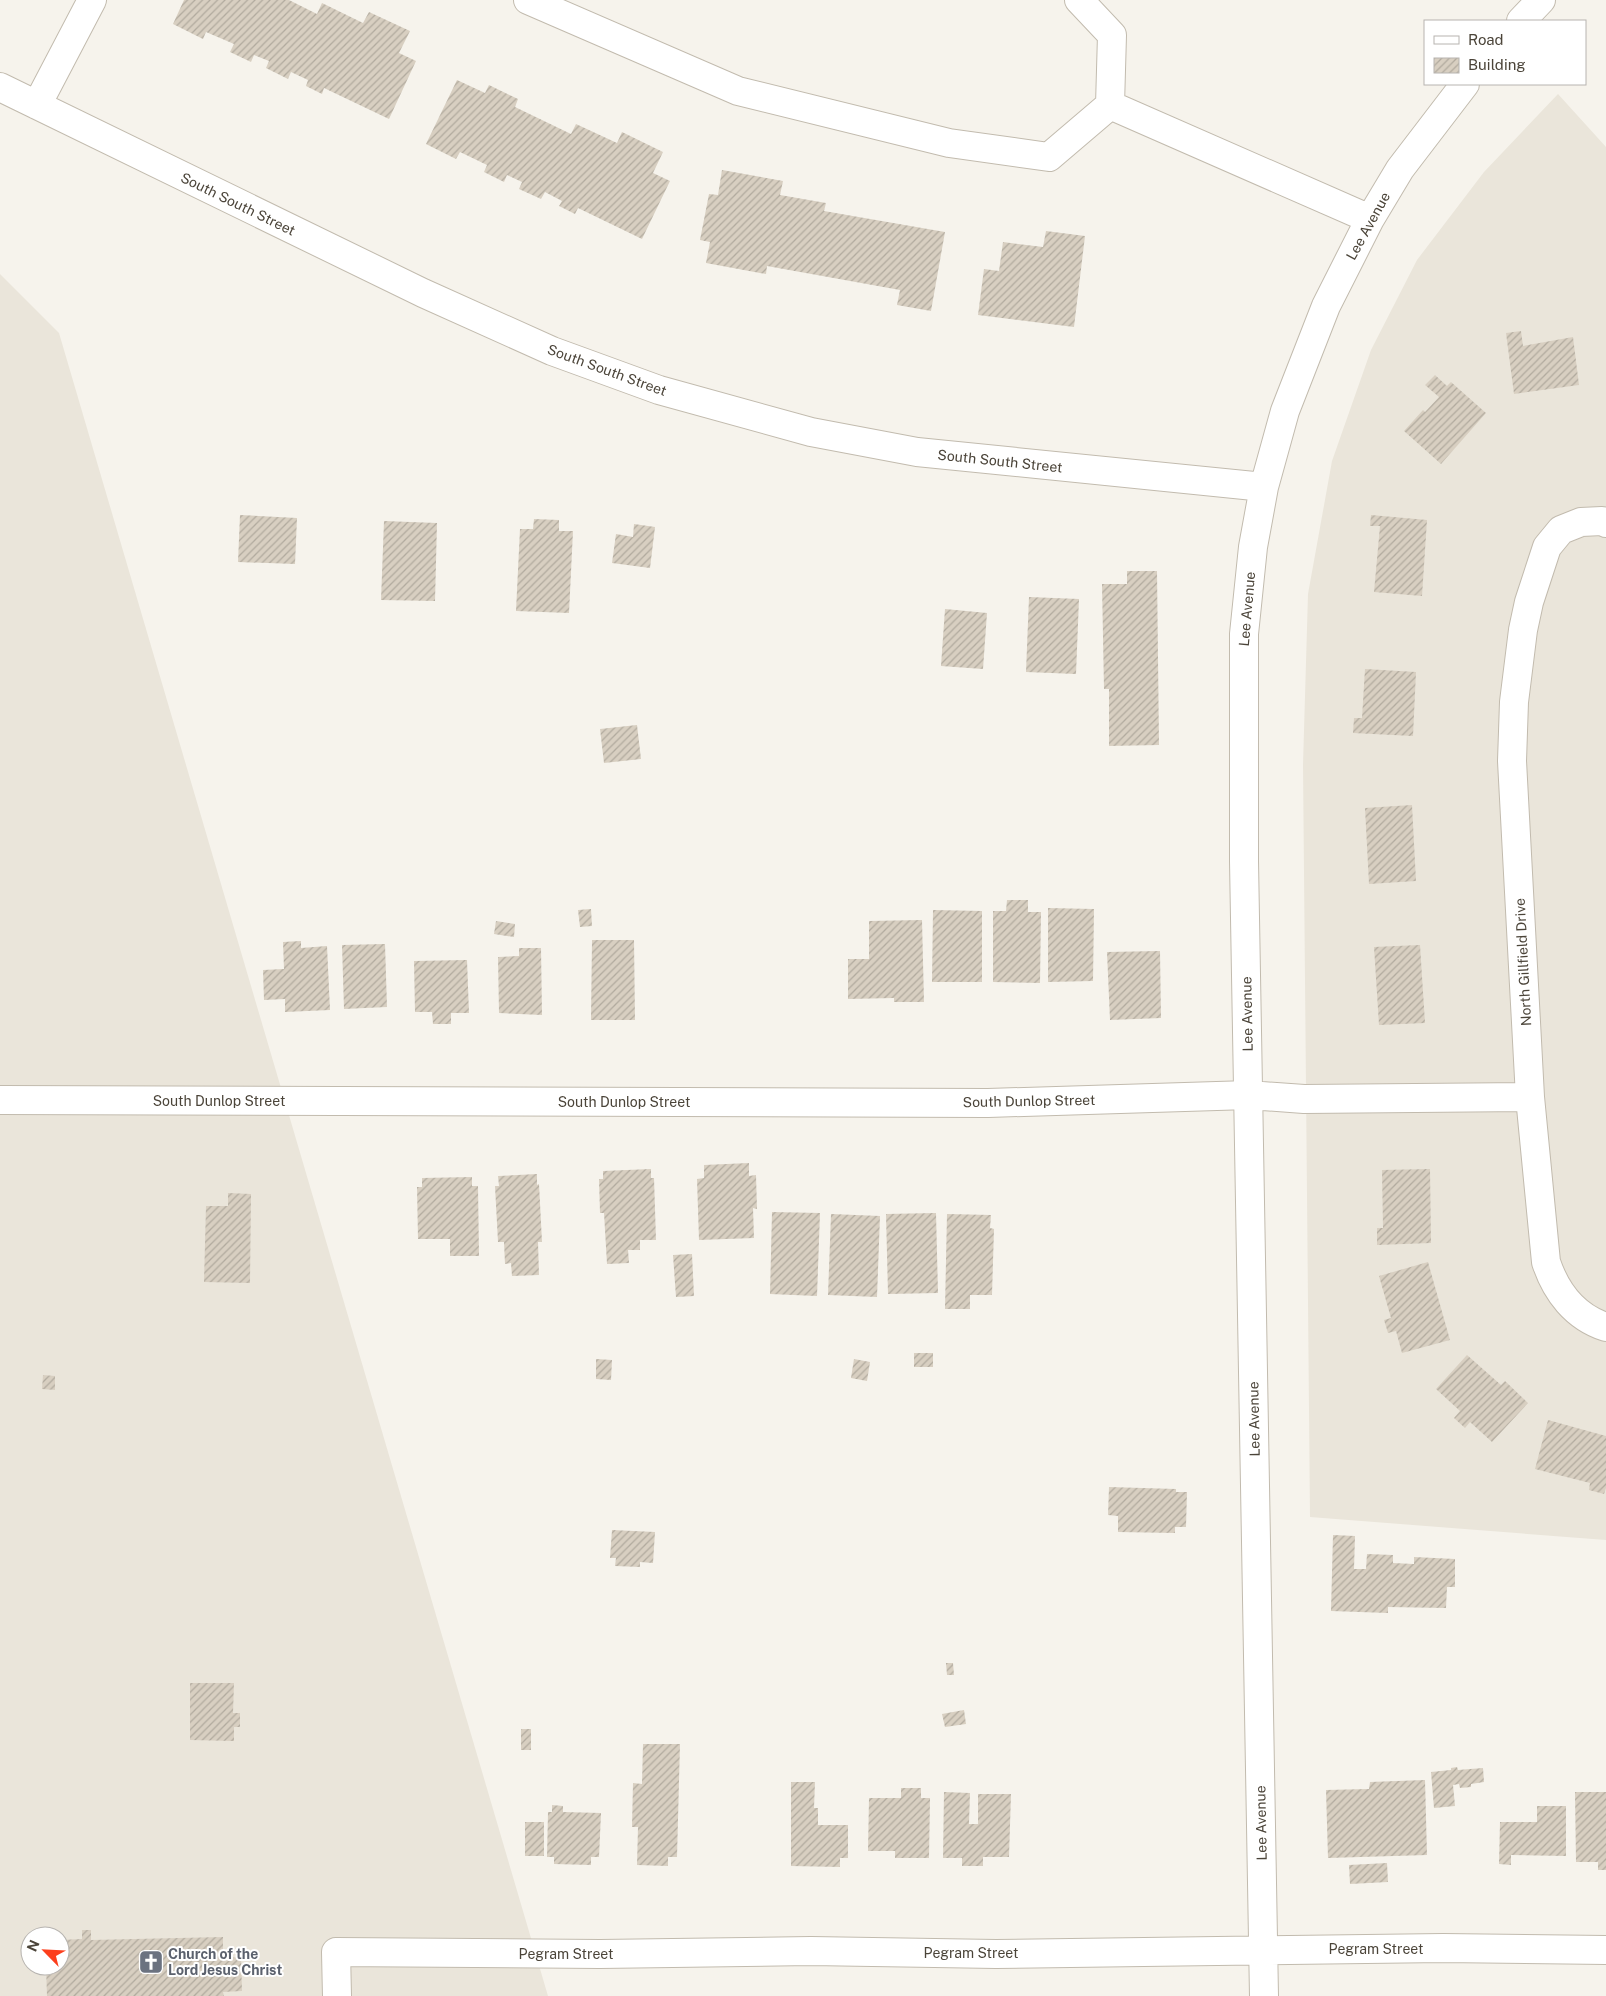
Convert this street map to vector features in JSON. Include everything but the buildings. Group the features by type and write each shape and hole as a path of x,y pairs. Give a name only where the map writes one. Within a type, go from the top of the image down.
{"street":[{"path":"37,105 92,0"},
{"path":"528,0 738,91 949,143 1049,156 1110,106 1112,35 1080,0"},
{"path":"1522,20 1541,0"},
{"name":"Lee Avenue","path":"1264,1996 1244,861 1244,634 1253,547 1264,487 1285,411 1326,306 1370,219 1400,169 1464,85"},
{"name":"South South Street","path":"0,87 423,293 552,351 659,390 811,432 917,452 1264,487"},
{"path":"1110,106 1370,219"},
{"name":"North Gillfield Drive","path":"1600,1325 1571,1307 1551,1278 1546,1262 1530,1097 1512,761 1514,702 1522,639 1529,602 1547,547 1561,530 1581,522 1602,521 1606,523"},
{"name":"South Dunlop Street","path":"0,1100 988,1103 1249,1095 1304,1099 1530,1097"},
{"name":"Pegram Street","path":"337,1996 336,1952 600,1954 811,1951 996,1954 1264,1949 1443,1948 1606,1950"}],"shaded area":[{"path":"1558,94 1606,147 1606,1540 1310,1517 1303,765 1308,594 1332,461 1371,350 1417,260 1484,172"},
{"path":"0,274 59,333 548,1996 0,1996"}],"place":[{"name":"Church of the Lord Jesus Christ","path":"151,1962"}]}
